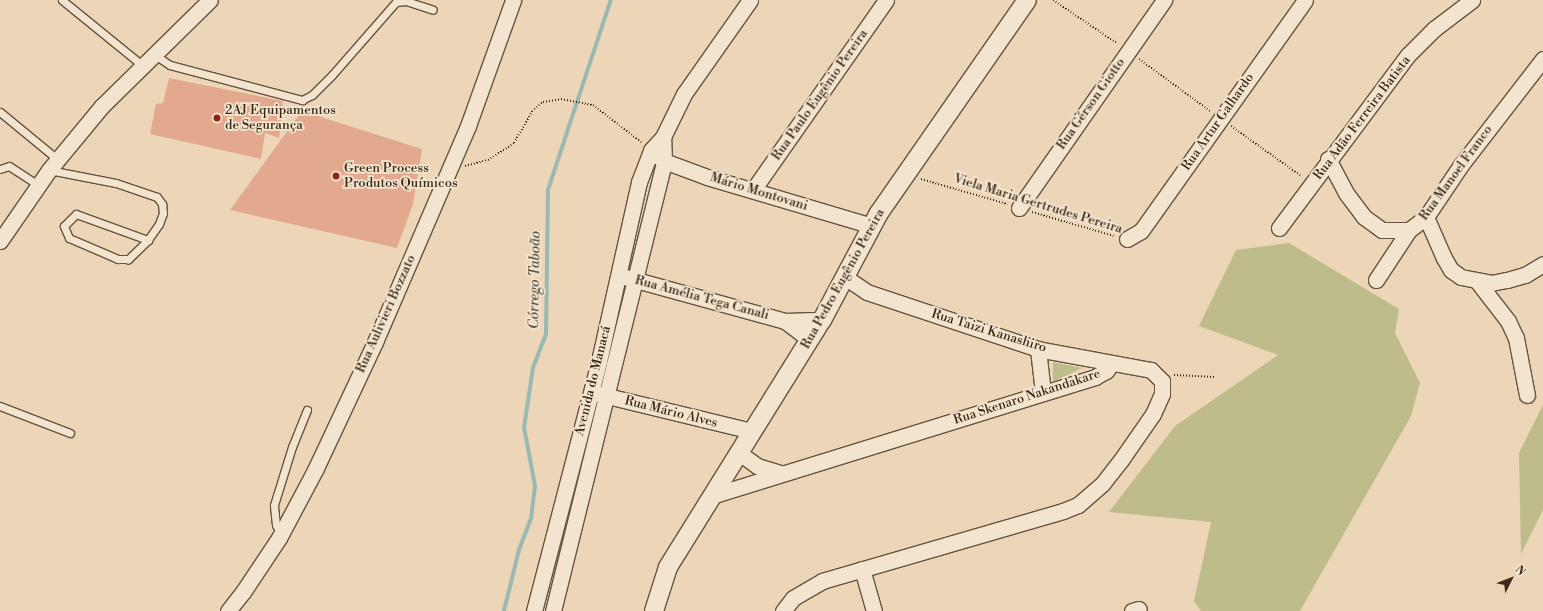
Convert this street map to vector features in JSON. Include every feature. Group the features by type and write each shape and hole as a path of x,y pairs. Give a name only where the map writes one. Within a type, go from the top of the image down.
{"street":[{"path":"0,241 53,165 102,106 142,65 155,55 210,0"},
{"name":"Rua Aulivieri Bozzato","path":"228,611 244,592 282,533 316,468 375,342 473,111 513,0"},
{"path":"651,150 663,138 684,94 750,0"},
{"name":"Rua Paulo Eugênio Pereira","path":"754,190 886,0"},
{"name":"Rua Pedro Eugênio Pereira","path":"654,611 668,568 738,452 822,320 846,278 872,226 904,175 1027,0"},
{"name":"Rua Gérson Giotto","path":"1019,208 1164,0"},
{"name":"Rua Artur Galhardo","path":"1127,240 1141,231 1305,0"},
{"name":"Rua Adão Ferreira Batista","path":"1279,228 1328,159 1408,55 1434,29 1472,0"},
{"name":"Rua Manoel Franco","path":"1328,159 1346,193 1364,217 1382,230 1392,232 1409,230 1426,217 1461,165 1543,59"},
{"name":"Avenida do Manacá","path":"553,611 608,396 664,161 663,138"},
{"name":"Avenida do Manacá","path":"534,611 591,393 639,182 651,150"},
{"name":"Mário Montovani","path":"651,150 664,161 872,226"},
{"path":"1426,217 1451,270 1461,277 1491,283 1525,275 1543,264"},
{"path":"1376,280 1409,230"},
{"name":"Rua Amélia Tega Canali","path":"618,275 785,320 822,320"},
{"name":"Rua Taizi Kanashiro","path":"846,278 867,292 1038,349 1112,363"},
{"path":"1477,281 1508,321 1516,338 1527,395"},
{"name":"Rua Taizi Kanashiro","path":"837,294 867,292"},
{"name":"Rua Amélia Tega Canali","path":"785,320 810,340"},
{"path":"1038,349 1043,393"},
{"name":"Rua Skenaro Nakandakare","path":"711,496 780,473 1095,377 1106,371 1112,363 1144,368 1157,374"},
{"path":"783,611 793,598 807,588 862,569 1063,511 1078,505 1103,483 1153,414 1163,388 1157,374"},
{"name":"Rua Mário Alves","path":"591,393 752,432"},
{"path":"738,452 757,466 780,473"},
{"path":"862,569 874,611"}],"lane":[{"path":"62,0 142,65"},
{"path":"155,55 170,65 302,100 312,95 332,75 396,2 406,1 433,10"},
{"path":"0,112 53,165 116,183 157,197 163,212 148,240 128,259 118,259 69,238 64,226 76,214 148,240"},
{"path":"0,169 8,166 38,185"},
{"path":"0,406 70,433"},
{"path":"282,533 276,525 274,504 292,447 307,410"}],"path":[{"path":"1053,0 1128,51 1312,183"},
{"path":"449,167 472,166 488,160 514,143 534,109 543,102 561,99 592,105 651,150"},
{"name":"Viela Maria Gertrudes Pereira","path":"904,175 945,185 1127,240"},
{"path":"1157,374 1215,377"}],"shaded area":[{"path":"1289,243 1399,309 1395,333 1420,383 1411,416 1300,611 1201,611 1194,601 1211,522 1109,512 1175,426 1278,355 1199,326 1236,250"},
{"path":"1053,362 1082,368 1053,382"},
{"path":"1543,405 1543,510 1521,554 1519,453"}],"building":[{"name":"2AJ Equipamentos de Segurança","path":"169,78 283,101 279,138 265,133 261,159 150,134 156,104 163,103"},
{"name":"Green Process Produtos Químicos","path":"302,111 422,149 413,204 397,248 230,210"}],"waterway":[{"name":"Córrego Taboão","path":"504,611 519,550 531,519 535,486 524,428 533,368 546,334 548,190 611,0"}],"place":[{"name":"2AJ Equipamentos de Segurança","path":"217,118"},
{"name":"Green Process Produtos Químicos","path":"336,176"}]}
